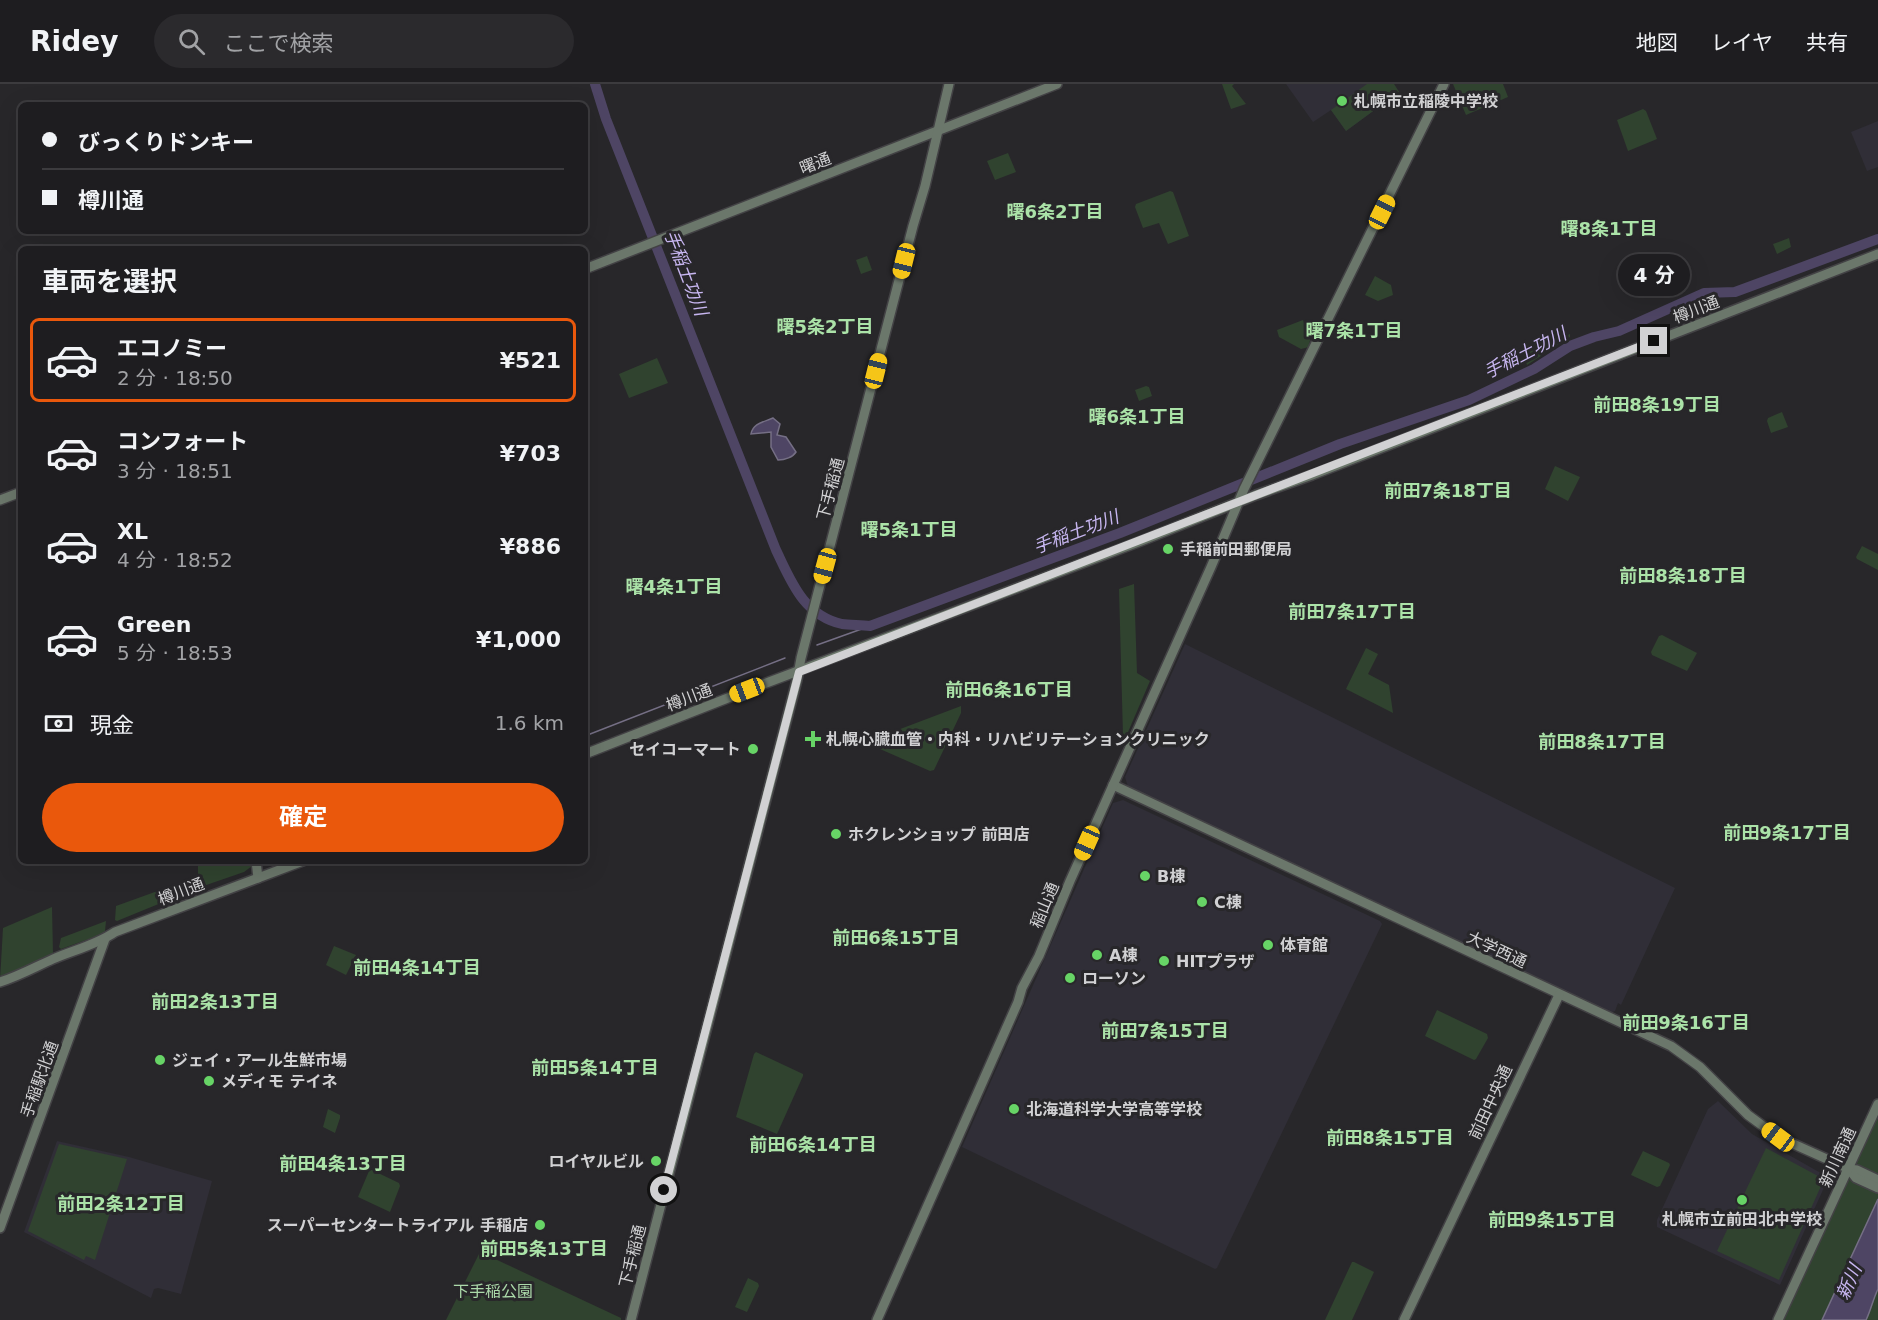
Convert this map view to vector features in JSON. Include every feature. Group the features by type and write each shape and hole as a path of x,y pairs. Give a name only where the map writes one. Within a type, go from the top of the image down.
{"street":[{"name":"下手稲通","path":"631,1320 950,84"},
{"name":"曙通","path":"588,268 1057,84"},
{"name":"稲山通","path":"877,1320 1254,467 1444,84"},
{"name":"樽川通","path":"588,753 1321,472 1878,254"},
{"path":"0,500 18,493"},
{"name":"大学西通","path":"1113,785 1671,1046 1700,1067 1748,1115 1778,1137 1858,1174"},
{"path":"256,864 258,878"},
{"name":"樽川通","path":"0,982 21,976 54,959 105,939 115,932 295,864"},
{"name":"手稲駅北通","path":"0,1228 105,939"},
{"name":"前田中央通","path":"1404,1320 1559,995"},
{"name":"新川南通","path":"1778,1320 1878,1104"},
{"path":"1858,1174 1878,1180"},
{"path":"1858,1174 1878,1188"}],"shaded area":[{"name":"札幌市立稲陵中学校","path":"1286,84 1394,84 1399,92 1346,131 1331,110 1313,122"},
{"path":"1878,121 1878,167 1867,171 1851,132"},
{"path":"1185,644 1675,888 1621,1005 1618,1003 1615,1011 1610,1013 1128,787 1125,777"},
{"path":"1123,800 1380,921 1382,924 1215,1269 962,1147 1113,803"},
{"name":"札幌市立前田北中学校","path":"1718,1101 1752,1134 1826,1176 1827,1181 1780,1285 1657,1227 1657,1220 1708,1109"},
{"path":"57,1141 129,1157 212,1181 181,1294 158,1288 154,1289 151,1298 24,1232"}],"green space":[{"path":"1222,84 1234,84 1232,86 1246,104 1231,109"},
{"path":"1367,84 1394,84 1399,92 1346,131 1331,110"},
{"path":"1453,84 1503,84 1508,97 1466,115"},
{"path":"1643,109 1646,111 1657,139 1628,151 1617,120"},
{"path":"1008,153 1016,172 995,180 987,161"},
{"path":"1170,191 1173,192 1189,236 1168,244 1159,223 1143,228 1135,207 1136,204"},
{"path":"1789,238 1791,247 1777,254 1773,244"},
{"path":"867,256 872,270 861,274 856,260"},
{"path":"1375,276 1391,285 1393,295 1378,301 1365,295"},
{"path":"1303,320 1310,340 1309,347 1301,349 1279,337 1277,330"},
{"path":"1570,334 1570,337 1527,365 1523,354"},
{"path":"657,358 668,383 629,398 619,374"},
{"path":"1149,387 1152,396 1139,401 1135,390"},
{"path":"1782,412 1788,427 1771,433 1768,418"},
{"path":"1555,466 1580,477 1568,501 1545,489"},
{"path":"1862,546 1878,554 1878,570 1857,559"},
{"path":"1134,584 1137,673 1150,681 1125,739 1123,736 1119,589"},
{"path":"1662,635 1697,653 1687,671 1652,655 1651,652 1659,636"},
{"path":"1366,648 1378,654 1368,674 1389,685 1393,713 1346,689"},
{"path":"961,706 961,713 934,770 930,771 880,749 887,734"},
{"path":"198,864 252,864 244,872 186,892 185,882 198,878"},
{"path":"177,884 178,896 115,920 116,906"},
{"path":"52,907 53,954 0,980 3,928"},
{"path":"106,921 105,931 100,935 61,949 59,947 61,938"},
{"path":"334,946 356,955 346,975 326,965"},
{"path":"1437,1010 1487,1034 1488,1038 1476,1059 1425,1036"},
{"path":"756,1052 803,1074 777,1134 736,1117"},
{"path":"328,1109 340,1115 335,1133 323,1127"},
{"path":"1878,1112 1878,1320 1782,1320"},
{"path":"59,1144 127,1159 95,1260 86,1256 84,1260 28,1231"},
{"path":"1766,1148 1818,1176 1821,1186 1779,1280 1717,1251"},
{"path":"1643,1151 1670,1165 1660,1186 1657,1187 1631,1175"},
{"path":"372,1170 399,1183 400,1186 390,1212 358,1197 369,1171"},
{"name":"下手稲公園","path":"480,1252 621,1318 621,1320 446,1320"},
{"path":"1352,1262 1374,1272 1352,1320 1325,1320"},
{"path":"748,1278 758,1283 759,1286 747,1312 735,1307"}],"water":[{"path":"773,418 780,424 777,435 786,437 796,452 786,459 778,460 771,447 771,432 751,434 756,425"},
{"name":"新川","path":"1878,1199 1878,1289 1866,1320 1822,1320"}],"waterway":[{"name":"手稲土功川","path":"595,84 606,119 776,550 793,585 808,605 829,620 842,624 870,626 1120,533 1340,444 1469,400 1534,369 1570,346 1619,331 1704,293 1735,292 1878,239"},
{"path":"817,645 870,626"},
{"path":"588,735 785,658"}],"place":[{"name":"札幌市立稲陵中学校","path":"1342,101"},
{"name":"手稲前田郵便局","path":"1168,549"},
{"name":"札幌心臓血管・内科・リハビリテーションクリニック","path":"813,739"},
{"name":"セイコーマート","path":"753,749"},
{"name":"ホクレンショップ 前田店","path":"836,834"},
{"name":"B棟","path":"1145,876"},
{"name":"C棟","path":"1202,902"},
{"name":"体育館","path":"1268,945"},
{"name":"A棟","path":"1097,955"},
{"name":"HITプラザ","path":"1164,961"},
{"name":"ローソン","path":"1070,978"},
{"name":"ジェイ・アール生鮮市場","path":"160,1060"},
{"name":"メディモ テイネ","path":"209,1081"},
{"name":"北海道科学大学高等学校","path":"1014,1109"},
{"name":"ロイヤルビル","path":"656,1161"},
{"name":"札幌市立前田北中学校","path":"1742,1200"},
{"name":"スーパーセンタートライアル 手稲店","path":"540,1225"}],"district":[{"name":"曙6条2丁目","path":"1055,212"},
{"name":"曙8条1丁目","path":"1609,229"},
{"name":"曙5条2丁目","path":"825,327"},
{"name":"曙7条1丁目","path":"1354,331"},
{"name":"前田8条19丁目","path":"1657,405"},
{"name":"曙6条1丁目","path":"1137,417"},
{"name":"前田7条18丁目","path":"1448,491"},
{"name":"曙5条1丁目","path":"909,530"},
{"name":"前田8条18丁目","path":"1683,576"},
{"name":"曙4条1丁目","path":"674,587"},
{"name":"前田7条17丁目","path":"1352,612"},
{"name":"前田6条16丁目","path":"1009,690"},
{"name":"前田8条17丁目","path":"1602,742"},
{"name":"前田9条17丁目","path":"1787,833"},
{"name":"前田6条15丁目","path":"896,938"},
{"name":"前田4条14丁目","path":"417,968"},
{"name":"前田2条13丁目","path":"215,1002"},
{"name":"前田9条16丁目","path":"1686,1023"},
{"name":"前田7条15丁目","path":"1165,1031"},
{"name":"前田5条14丁目","path":"595,1068"},
{"name":"前田8条15丁目","path":"1390,1138"},
{"name":"前田6条14丁目","path":"813,1145"},
{"name":"前田4条13丁目","path":"343,1164"},
{"name":"前田2条12丁目","path":"121,1204"},
{"name":"前田9条15丁目","path":"1552,1220"},
{"name":"前田5条13丁目","path":"544,1249"}],"route":[{"path":"664,1190 799,672 1654,341"}]}
